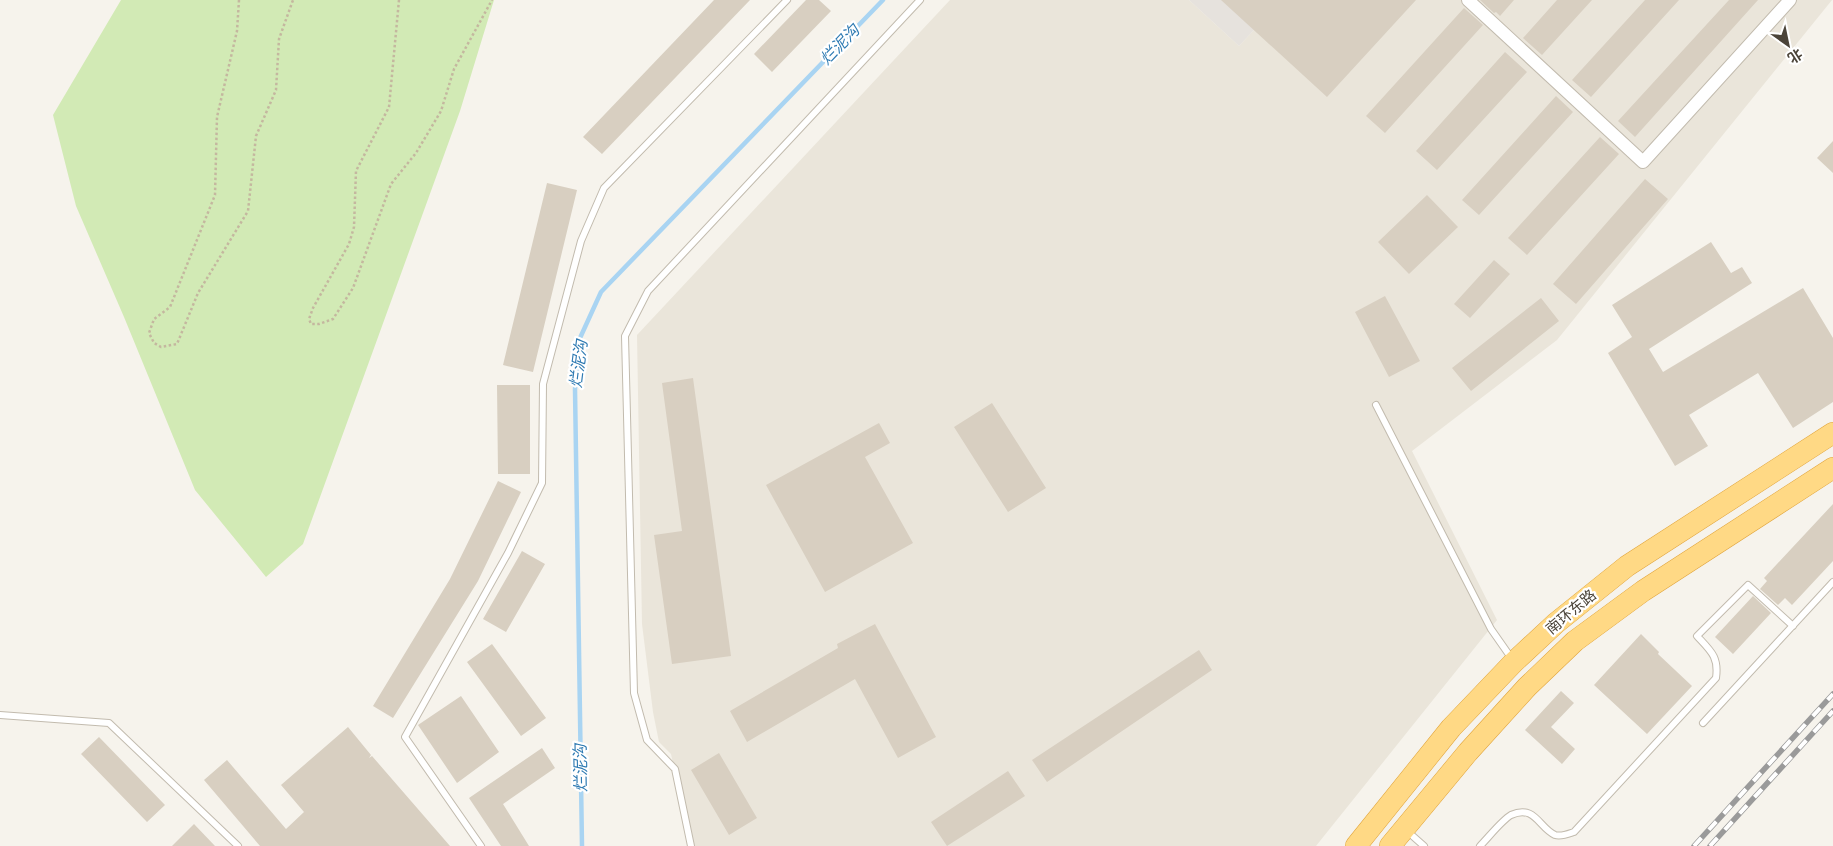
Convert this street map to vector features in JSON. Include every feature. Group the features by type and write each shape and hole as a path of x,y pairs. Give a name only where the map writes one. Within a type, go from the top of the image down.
{"highway":[{"name":"南环东路","path":"1356,846 1451,728 1514,662 1556,623 1628,566 1833,433"},
{"name":"南环东路","path":"1390,846 1468,752 1527,687 1574,641 1643,591 1833,468"}],"street":[{"path":"1468,0 1643,162 1790,0"}],"lane":[{"path":"482,846 405,736 508,553 542,483 543,384 581,241 604,188 787,0"},
{"path":"691,846 675,769 647,740 634,693 625,336 648,291 920,0"},
{"path":"1376,405 1491,629 1514,662"},
{"path":"1703,723 1833,582"},
{"path":"1480,846 1510,816 1522,812 1534,816 1554,835 1562,836 1574,832 1716,678 1718,668 1714,655 1698,636 1748,585 1793,626"},
{"path":"0,715 109,723 238,846"},
{"path":"1404,829 1424,846"}],"path":[{"path":"239,0 236,31 217,117 215,195 170,307 154,319 149,332 154,342 161,347 177,344 198,293 248,211 256,136 276,90 279,39 293,0"},
{"path":"399,0 389,107 356,171 354,227 349,244 313,308 309,319 311,324 333,320 353,288 391,184 416,153 442,111 454,69 492,0"}],"shaded area":[{"path":"950,0 1189,0 1239,46 1282,0 1832,0 1557,340 1412,451 1497,620 1316,846 691,846 671,754 659,742 653,712 642,624 637,335"},
{"path":"1189,0 1282,0 1239,46"}],"green space":[{"path":"121,0 494,0 460,111 303,544 266,577 195,490 76,206 53,115"}],"building":[{"path":"714,0 750,0 602,154 583,137"},
{"path":"806,0 819,0 831,11 772,72 754,54"},
{"path":"1221,0 1416,0 1327,97"},
{"path":"1480,0 1514,0 1500,16"},
{"path":"1557,0 1592,0 1542,55 1523,38"},
{"path":"1645,0 1679,0 1591,97 1572,80"},
{"path":"1729,0 1758,0 1635,137 1618,121"},
{"path":"1464,8 1483,25 1385,133 1366,116"},
{"path":"1505,52 1527,72 1437,170 1416,151"},
{"path":"1556,96 1573,112 1479,215 1462,200"},
{"path":"1600,137 1619,154 1527,255 1508,238"},
{"path":"1833,141 1833,173 1817,158"},
{"path":"1645,179 1668,199 1576,304 1553,284"},
{"path":"547,183 577,190 533,372 503,365"},
{"path":"1427,195 1458,227 1409,274 1378,242"},
{"path":"1711,242 1731,273 1742,267 1752,283 1649,349 1663,372 1803,288 1833,338 1833,402 1793,428 1758,373 1689,415 1708,446 1675,466 1608,353 1632,337 1612,305"},
{"path":"1494,260 1510,274 1470,318 1454,304"},
{"path":"1385,296 1420,361 1389,377 1355,312"},
{"path":"1541,298 1559,321 1471,391 1452,368"},
{"path":"693,378 731,656 672,664 654,535 682,531 662,383"},
{"path":"497,385 530,385 530,474 498,474"},
{"path":"992,403 1046,488 1008,512 954,427"},
{"path":"879,423 890,443 865,457 913,543 825,592 766,485"},
{"path":"498,481 521,492 478,581 393,718 373,706 450,579"},
{"path":"1833,504 1833,561 1792,605 1785,598 1778,605 1760,589 1767,581 1764,578"},
{"path":"522,551 545,564 506,632 483,619"},
{"path":"1753,596 1771,613 1733,654 1715,637"},
{"path":"875,624 936,737 898,758 855,679 747,742 730,711 838,648 837,644"},
{"path":"1641,634 1659,652 1658,654 1692,686 1647,734 1594,685"},
{"path":"492,644 546,718 521,736 467,662"},
{"path":"1199,650 1212,670 1047,782 1032,760"},
{"path":"1561,691 1574,703 1551,727 1575,749 1562,764 1525,730"},
{"path":"461,696 499,752 457,783 418,725"},
{"path":"348,727 371,755 369,758 372,756 450,846 260,846 204,780 227,760 286,829 304,812 281,785"},
{"path":"99,737 165,805 147,822 81,754"},
{"path":"542,748 555,768 503,804 529,846 501,846 469,798"},
{"path":"719,753 757,818 729,835 691,770"},
{"path":"1008,771 1025,796 947,846 931,822"},
{"path":"194,824 215,846 172,846"}],"waterway":[{"name":"烂泥沟","path":"582,846 575,389 580,338 601,292 883,0"}],"railway":[{"path":"1694,846 1833,694"},
{"path":"1710,846 1833,711"}]}
